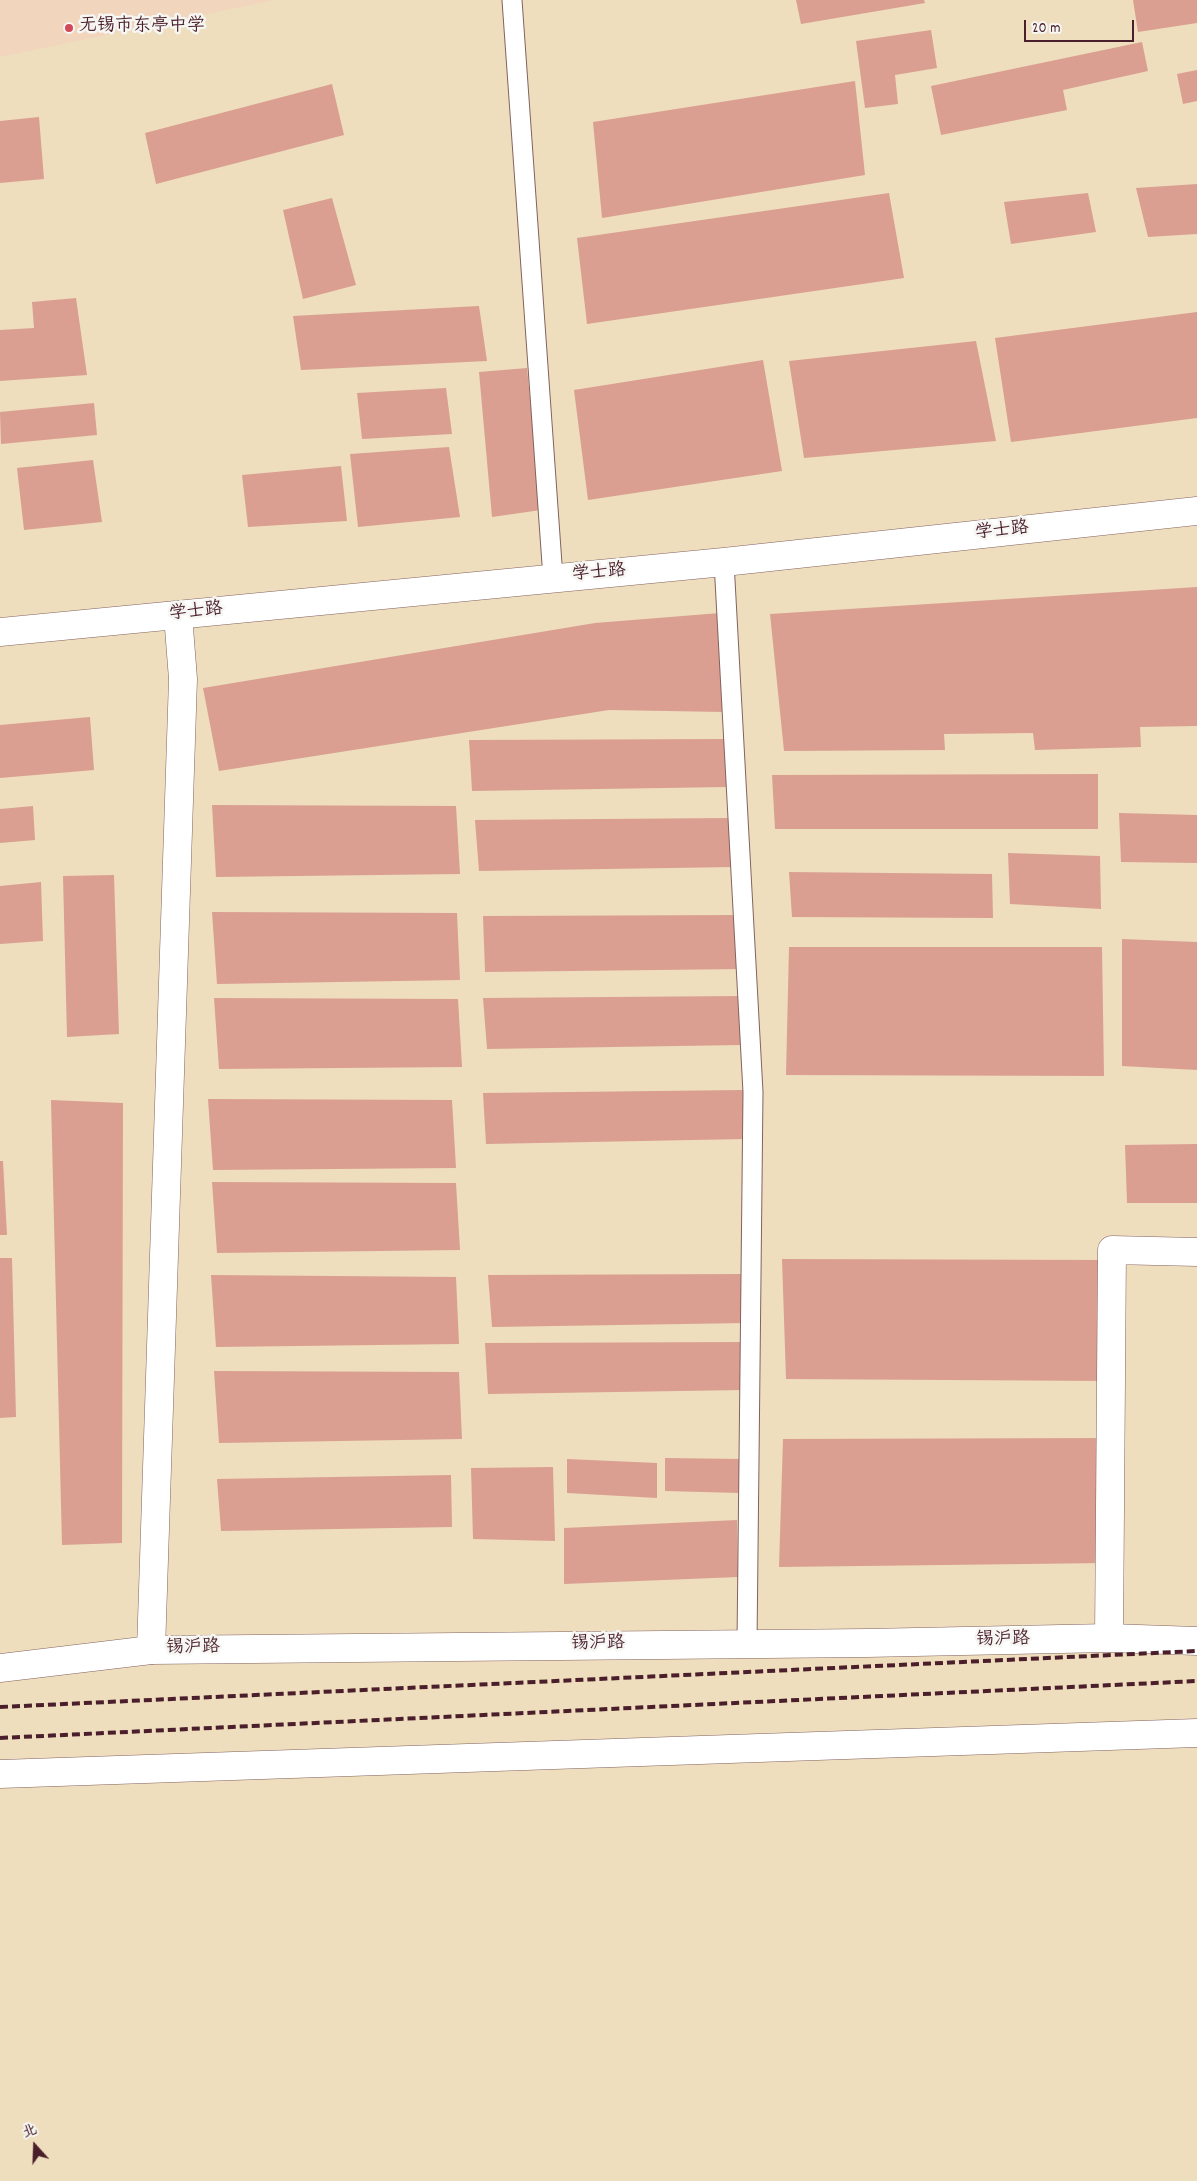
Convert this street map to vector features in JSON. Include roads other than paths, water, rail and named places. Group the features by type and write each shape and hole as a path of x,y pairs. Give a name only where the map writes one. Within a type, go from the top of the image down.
{"street":[{"name":"学士路","path":"0,632 724,562 1197,511"},
{"path":"151,1650 183,679 178,615"},
{"path":"1109,1638 1112,1250 1197,1252"},
{"name":"锡沪路","path":"0,1668 151,1650 747,1643 867,1644 1109,1638 1197,1641"},
{"path":"0,1774 1197,1733"}],"lane":[{"path":"512,0 553,578"},
{"path":"724,562 753,1092 747,1643"}],"railway":[{"path":"0,1707 1197,1651"},
{"path":"0,1738 1197,1681"}],"place":[{"name":"无锡市东亭中学","path":"69,28"}]}
